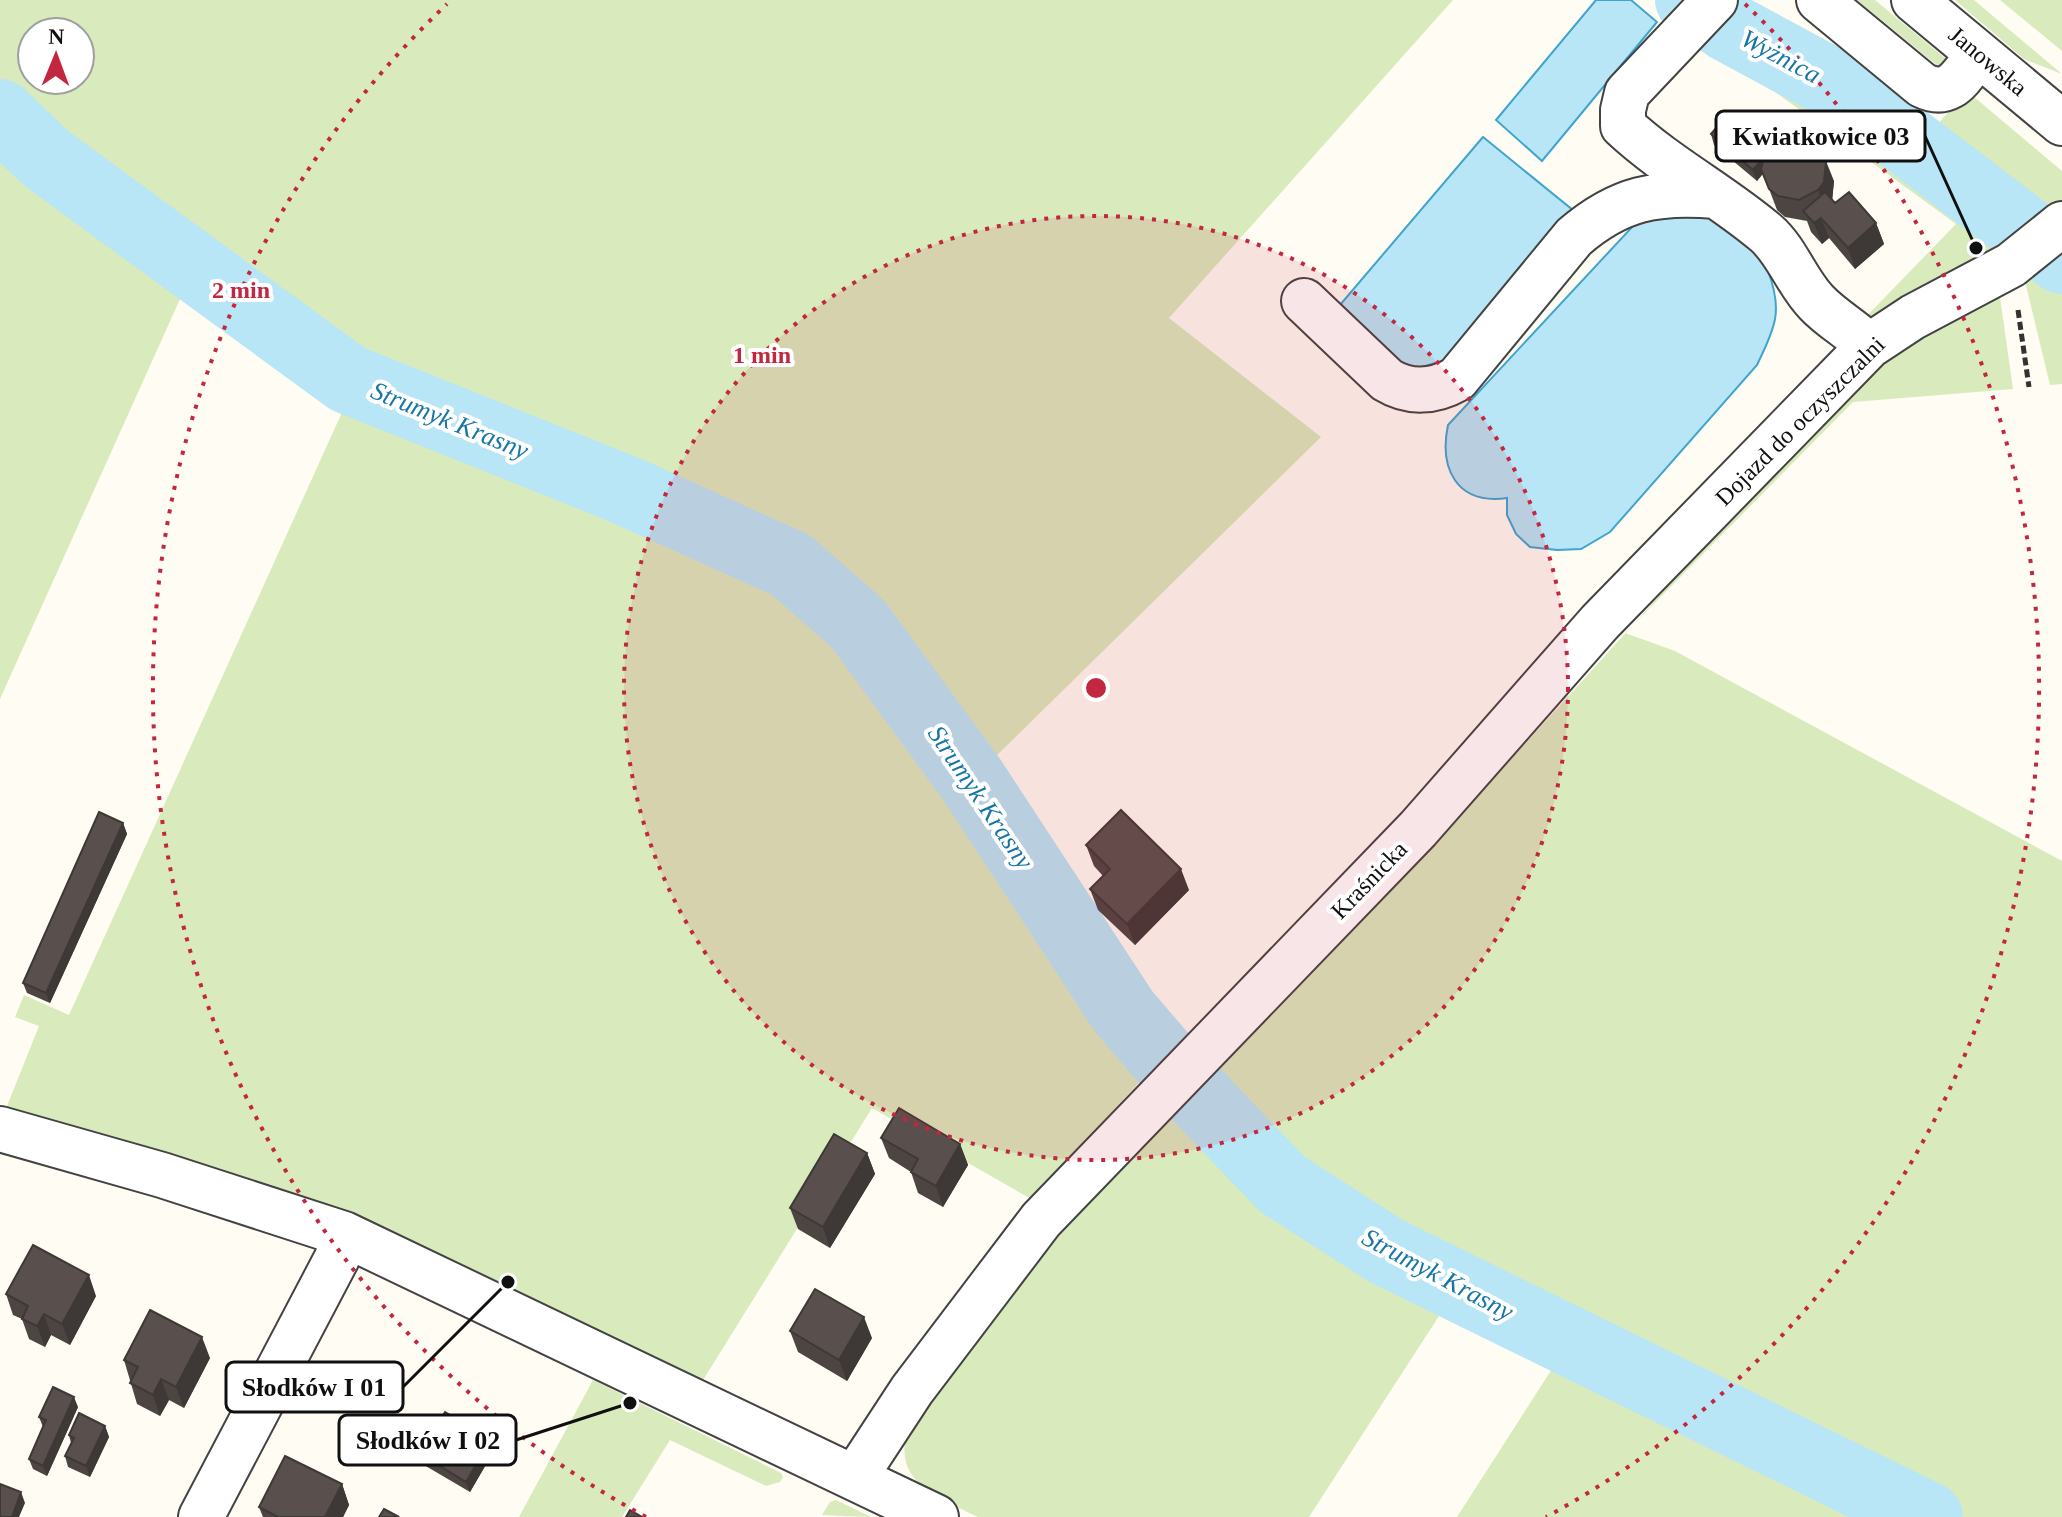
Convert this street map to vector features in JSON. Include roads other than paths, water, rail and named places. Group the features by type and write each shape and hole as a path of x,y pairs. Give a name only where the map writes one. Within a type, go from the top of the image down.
{"street":[{"path":"1819,0 1933,91 1942,92 1952,87 1979,54"},
{"name":"Janowska","path":"1914,0 2062,123"},
{"path":"1707,9 1627,93 1623,126 1651,152 1769,235 1816,302 1869,346"},
{"path":"1304,301 1387,380 1401,388 1442,388 1457,379 1574,237 1597,217 1631,201 1658,195 1683,193 1716,196"},
{"name":"Dojazd do oczyszczalni","path":"1600,622 1869,346 1913,317 2011,265 2062,224"},
{"name":"Kraśnicka","path":"855,1477 912,1390 1041,1220 1418,829 1600,622"},
{"path":"0,1129 162,1175 344,1234 936,1517"},
{"path":"201,1517 337,1258 344,1234"}],"water":[{"path":"1596,0 1631,0 1657,22 1542,161 1496,120"},
{"path":"1483,137 1574,211 1452,358 1402,373 1334,312"},
{"path":"1676,211 1727,220 1741,229 1756,246 1768,270 1775,296 1775,319 1768,342 1757,365 1610,532 1581,549 1530,547 1516,534 1507,515 1507,498 1475,496 1455,480 1446,456 1448,425 1633,226"}],"waterway":[{"name":"Wyżnica","path":"1690,0 1728,27 1830,82 2062,259"},
{"name":"Strumyk Krasny","path":"0,114 47,159 348,379 625,490 791,565 858,624 972,780 1124,1012 1179,1076 1282,1184 1386,1251 1928,1517"}],"place":[{"name":"Kwiatkowice 03","path":"1976,248"},
{"name":"Słodków I 01","path":"508,1282"},
{"name":"Słodków I 02","path":"630,1403"}]}
